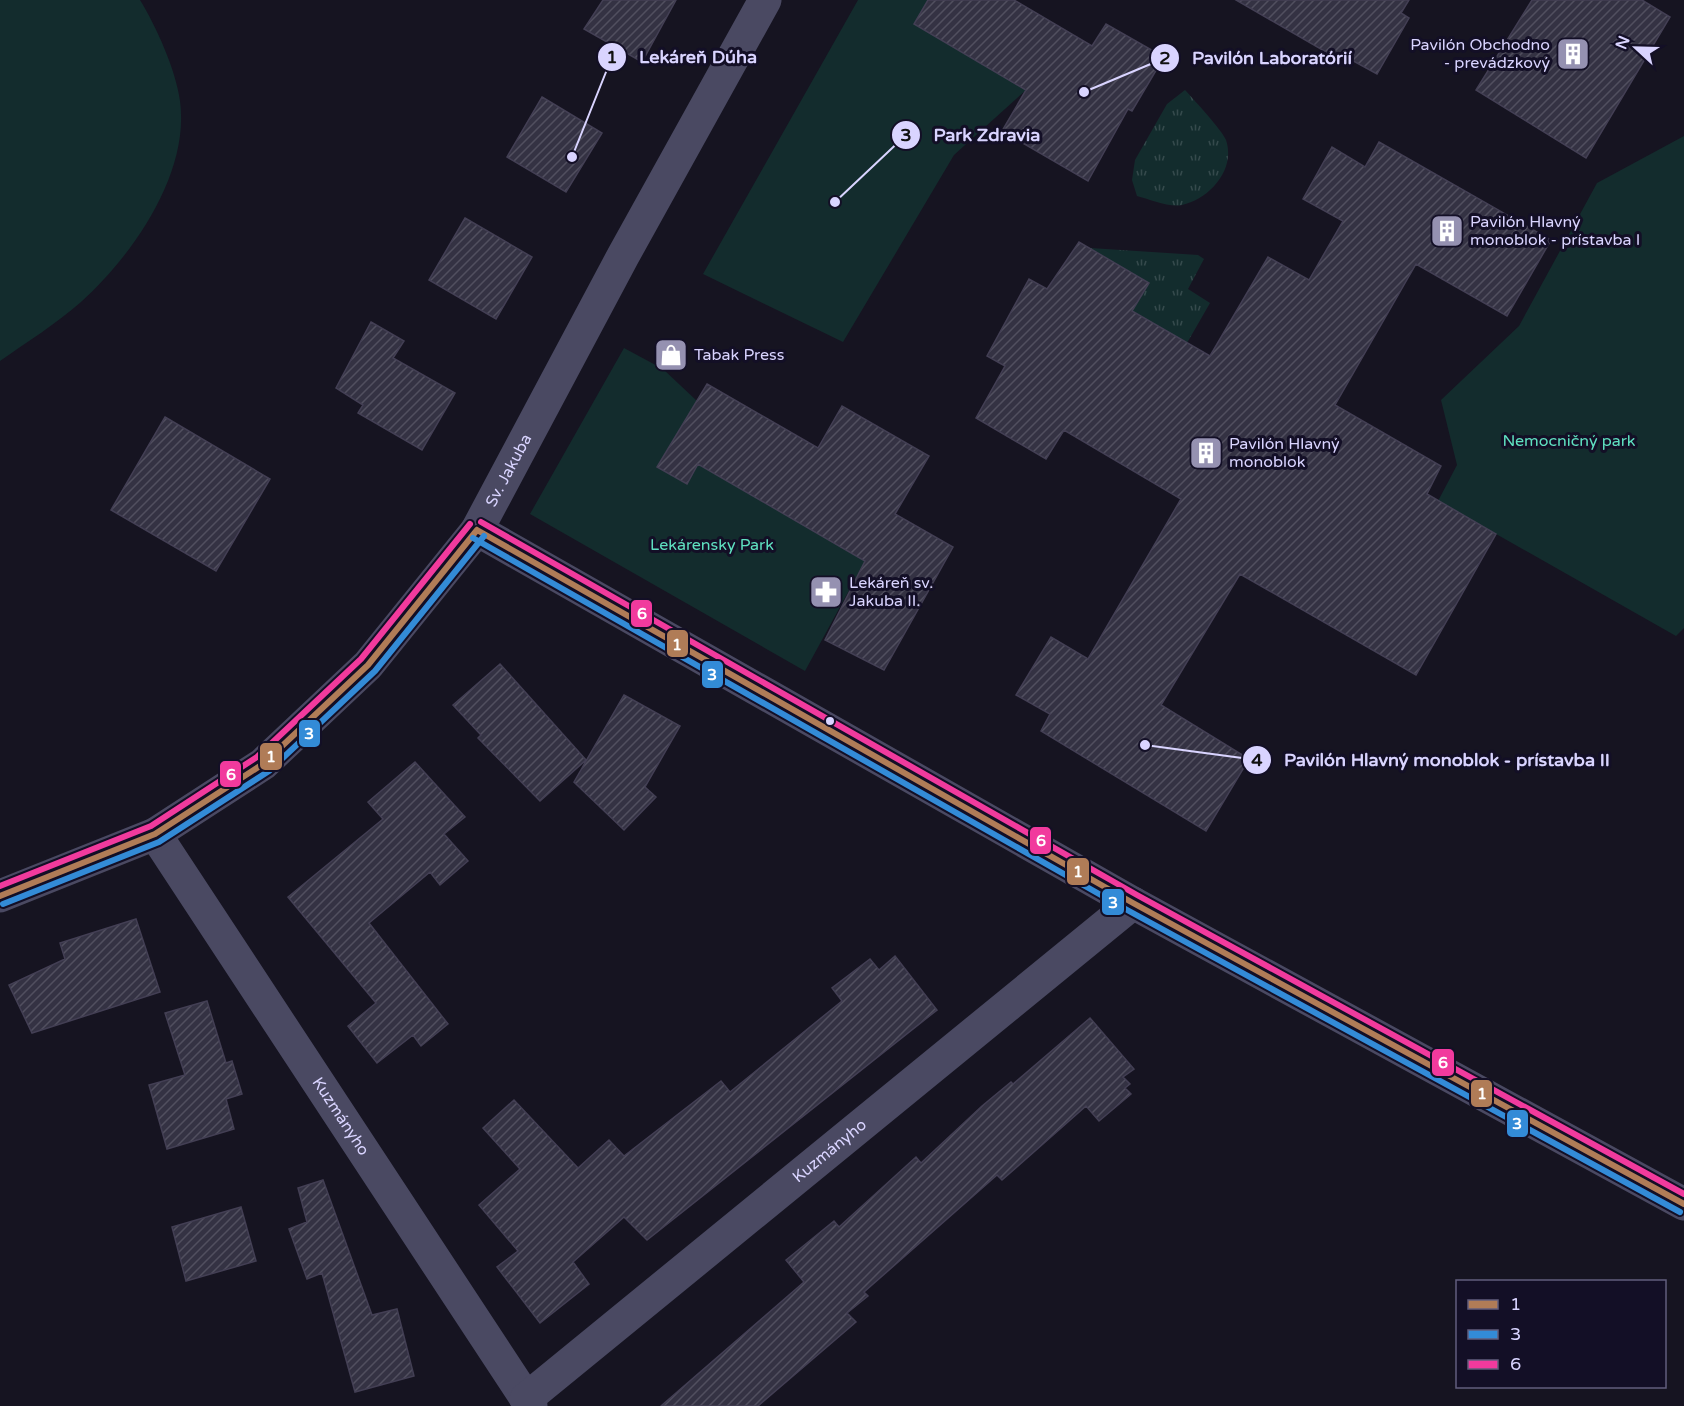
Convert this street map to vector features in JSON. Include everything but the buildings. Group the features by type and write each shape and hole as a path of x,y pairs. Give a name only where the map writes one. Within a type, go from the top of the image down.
{"street":[{"name":"Sv. Jakuba","path":"0,896 155,834 263,765 368,665 477,530 623,256 765,0"},
{"path":"477,530 1133,903 1684,1204"},
{"name":"Kuzmányho","path":"155,834 528,1402 1133,903"}],"green space":[{"path":"0,0 140,0 159,35 170,62 180,101 181,129 176,157 167,185 153,212 119,261 81,302 0,361"},
{"path":"858,0 928,0 915,24 1026,90 954,155 843,342 703,274"},
{"path":"1185,90 1214,122 1226,140 1228,151 1224,172 1202,197 1182,205 1166,204 1137,196 1132,180 1135,160 1167,104"},
{"name":"Nemocničný park","path":"1684,136 1684,628 1676,636 1438,501 1457,465 1441,400 1519,326 1597,183"},
{"path":"1090,248 1198,255 1204,259 1188,289 1210,303 1187,343 1132,311 1148,283"},
{"name":"Lekárensky Park","path":"624,348 663,369 697,401 657,467 687,484 698,464 865,561 805,671 530,514"}],"transit line":[{"name":"6","path":"481,522 1137,895 1684,1194"},
{"name":"6","path":"0,886 151,826 257,757 361,659 470,524"},
{"name":"1","path":"477,530 1133,903 1684,1204"},
{"name":"1","path":"0,896 155,834 263,764 368,665 477,530"},
{"name":"3","path":"3,904 159,842 269,771 375,671 484,536"},
{"name":"3","path":"473,538 1129,911 1680,1212"}],"place":[{"name":"Pavilón Obchodno - prevádzkový","path":"1573,54"},
{"name":"Pavilón Laboratórií","path":"1084,92"},
{"name":"Lekáreň Dúha","path":"572,157"},
{"name":"Park Zdravia","path":"835,202"},
{"name":"Pavilón Hlavný monoblok - prístavba I","path":"1447,231"},
{"name":"Tabak Press","path":"671,355"},
{"name":"Pavilón Hlavný monoblok","path":"1206,453"},
{"name":"Lekáreň sv. Jakuba II.","path":"826,592"},
{"name":"Pavilón Hlavný monoblok - prístavba II","path":"1145,745"}]}
